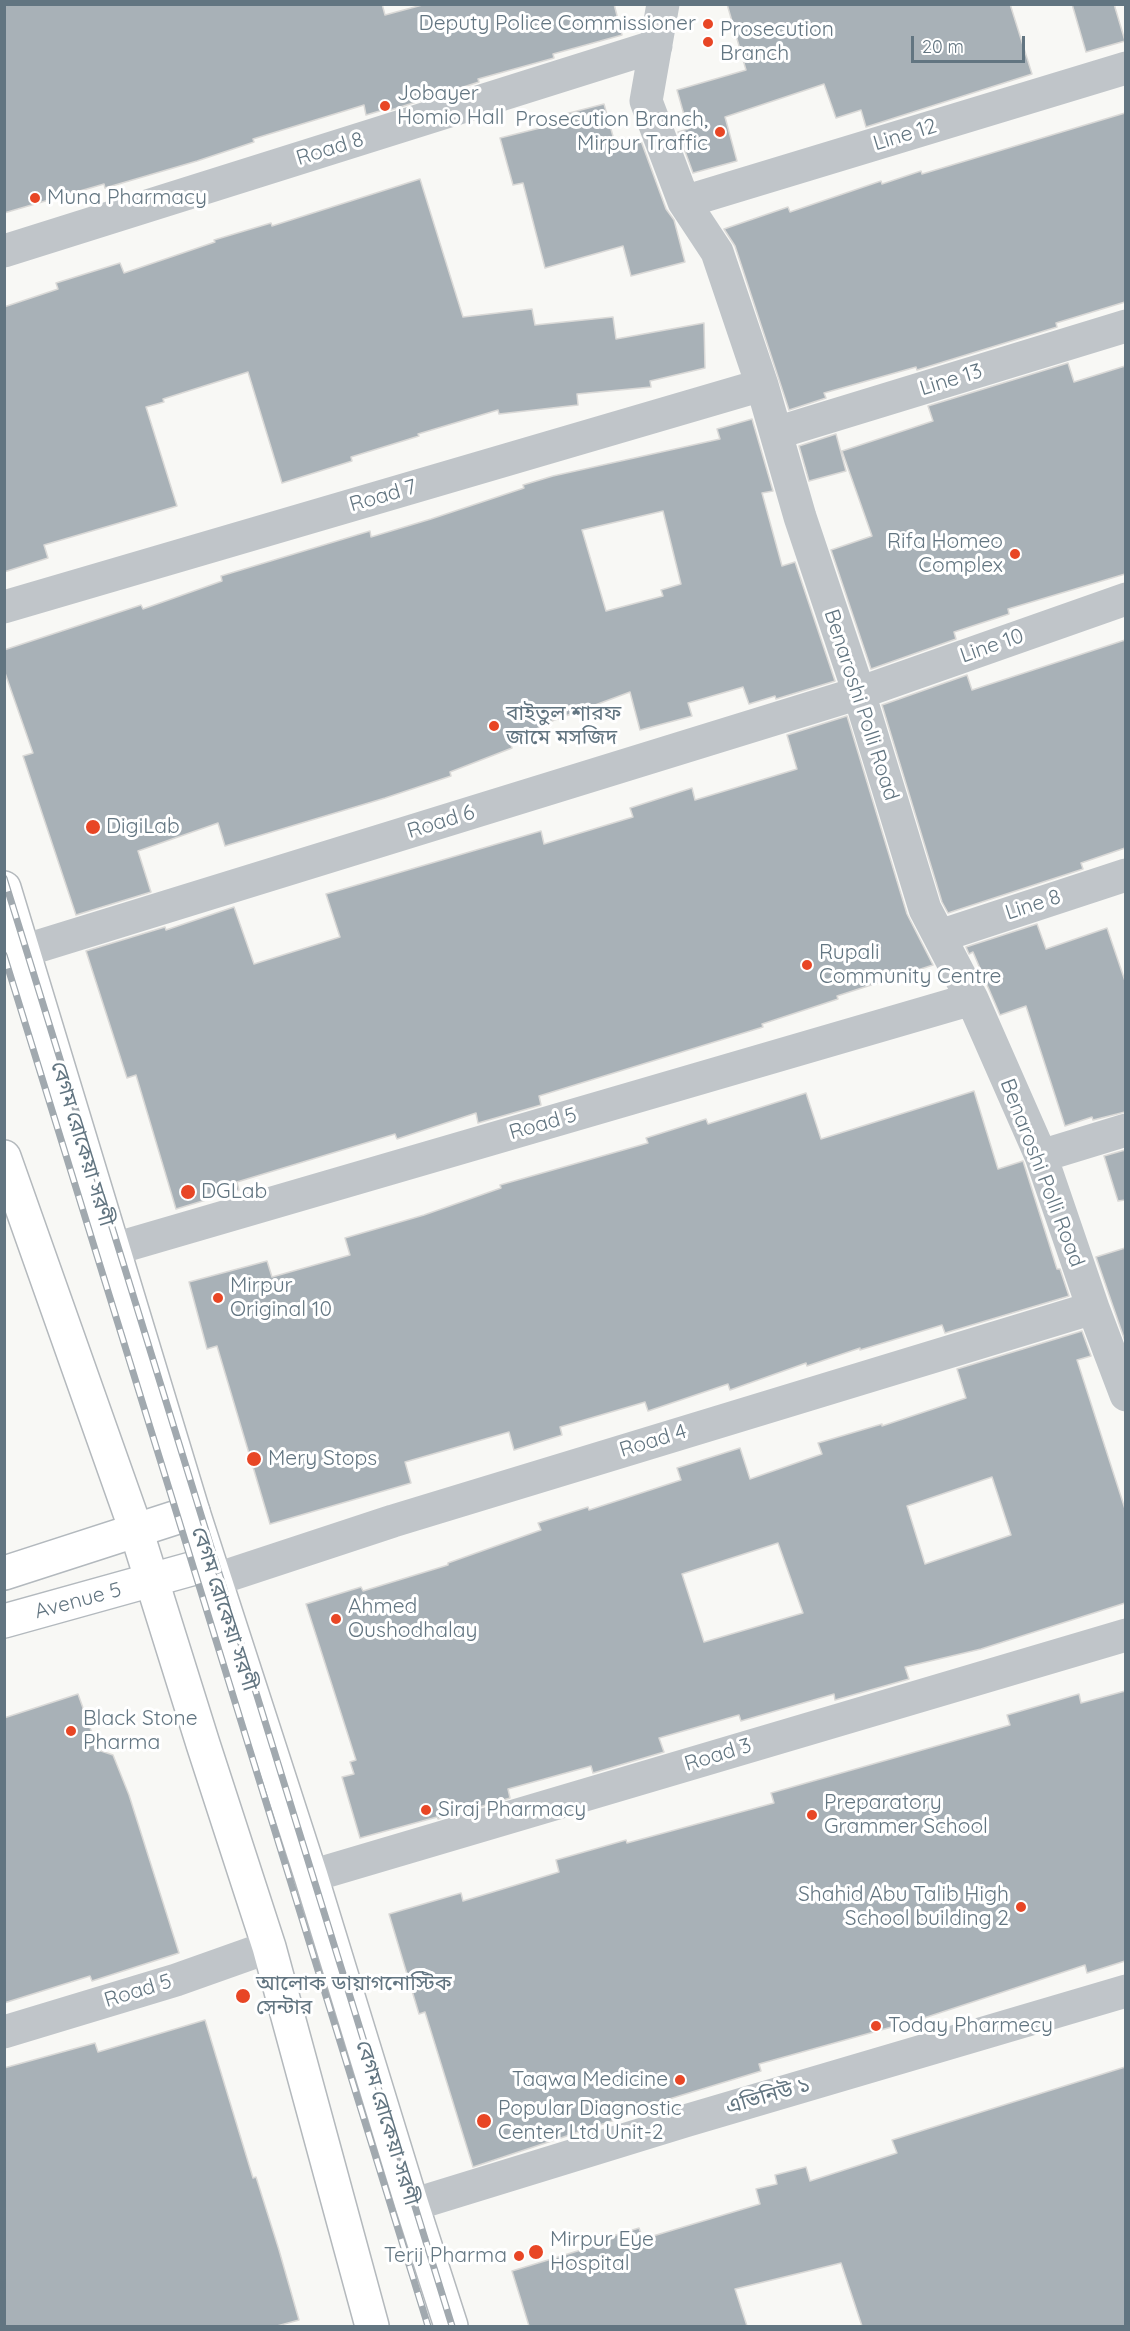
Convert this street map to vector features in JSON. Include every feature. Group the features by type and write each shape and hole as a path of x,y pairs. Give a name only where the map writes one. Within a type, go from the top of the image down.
{"main road":[{"name":"বেগম রোকেয়া সরণী","path":"4,888 211,1572 311,1876 451,2326"},
{"path":"4,1156 136,1530 269,1947 368,2325"},
{"path":"4,1574 193,1512"},
{"name":"Avenue 5","path":"4,1621 152,1580 211,1572"}],"street":[{"name":"Benaroshi Polli Road","path":"663,4 646,101 684,202 717,252 762,385 800,517 859,693 925,909 972,999 1041,1156 1092,1308 1125,1395"},
{"name":"Road 8","path":"4,251 656,46"},
{"name":"Line 12","path":"684,202 1125,68"},
{"name":"Line 13","path":"776,433 1125,326"},
{"name":"Road 7","path":"4,607 762,385"},
{"name":"Line 10","path":"859,693 1125,599"},
{"name":"Road 6","path":"23,951 859,693"},
{"name":"Line 8","path":"940,936 1125,875"},
{"name":"Road 5","path":"114,1249 972,999"},
{"path":"1041,1156 1125,1130"},
{"name":"Road 4","path":"211,1572 404,1517 1092,1308"},
{"name":"Road 3","path":"311,1876 1125,1635"},
{"name":"Road 5","path":"4,2032 176,1980 269,1947"},
{"name":"এভিনিউ ১","path":"412,2205 685,2121 1125,1991"}],"building":[{"path":"4,4 382,4 385,15 426,4 614,4 622,35 553,54 554,58 478,79 479,82 391,110 390,108 366,115 364,105 253,139 254,142 197,161 105,188 104,184 4,213"},
{"path":"727,4 1010,4 1032,74 866,127 861,110 836,118 824,84 725,117 737,161 693,173 678,132 688,129 677,90 746,70"},
{"path":"1072,4 1114,4 1125,41 1086,52"},
{"path":"604,104 616,147 641,141 666,209 674,220 685,262 631,276 623,246 545,268 523,183 513,185 500,138 552,125 550,118"},
{"path":"1125,113 1125,302 1056,323 1057,327 917,370 916,367 824,393 826,398 789,410 735,246 724,229 788,207 790,212 881,181 882,184 921,171 922,174"},
{"path":"420,179 463,317 532,309 535,325 613,317 616,339 704,323 705,368 650,381 651,387 577,394 578,405 499,414 498,410 418,434 419,436 351,457 352,461 282,483 248,372 163,399 164,402 146,407 177,506 44,545 48,558 4,572 4,307 58,289 56,283 120,263 124,273 215,242 214,240 271,223 272,226"},
{"path":"1068,363 1074,382 1125,366 1125,574 1008,609 1009,614 954,632 956,639 871,669 831,550 872,536 842,451 933,421 928,406"},
{"path":"752,419 773,491 762,493 782,566 795,562 835,681 776,699 775,696 749,704 743,687 688,703 692,716 640,730 630,692 509,739 512,748 450,772 451,776 385,798 225,846 218,823 138,851 151,892 76,915 23,756 33,753 4,670 4,650 141,605 143,609 222,581 221,576 370,531 371,537 431,519 553,476 720,439 717,429","holes":["663,511 681,584 661,590 663,596 606,611 582,530"]},
{"path":"836,434 846,471 809,481 799,446"},
{"path":"1125,640 1125,848 1081,863 1083,869 948,913 942,902 882,705 967,675 972,690"},
{"path":"847,716 907,914 933,965 837,996 838,999 762,1024 763,1027 539,1096 541,1105 478,1123 476,1113 397,1139 395,1134 237,1182 239,1190 176,1209 136,1075 127,1078 86,951 165,927 166,930 234,907 254,964 340,937 326,894 541,831 544,844 633,817 630,808 692,788 695,800 797,769 787,735"},
{"path":"1037,924 1046,949 1107,928 1125,981 1125,1112 1093,1120 1092,1117 1065,1126 1026,1006 1000,1015 973,952 969,954 966,947"},
{"path":"974,1091 998,1169 1023,1161 1057,1269 1060,1269 1069,1296 945,1333 942,1325 860,1350 860,1348 807,1366 806,1363 730,1390 728,1384 648,1411 645,1402 560,1427 562,1435 514,1450 509,1432 405,1462 411,1483 270,1524 217,1346 207,1349 189,1282 267,1261 272,1277 350,1255 345,1238 424,1215 501,1188 500,1185 648,1143 646,1138 706,1119 708,1124 806,1093 821,1139"},
{"path":"1125,1150 1125,1200 1118,1201 1104,1156"},
{"path":"1125,1248 1125,1341 1096,1257"},
{"path":"1082,1331 1091,1356 1077,1360 1125,1509 1125,1603 981,1649 905,1667 909,1679 835,1700 834,1694 741,1721 739,1715 659,1738 664,1752 593,1773 591,1766 508,1789 510,1798 360,1838 342,1777 354,1774 350,1762 356,1760 306,1604 361,1587 363,1591 448,1565 448,1563 541,1530 538,1523 588,1507 589,1510 681,1480 677,1468 740,1448 750,1479 822,1454 818,1443 882,1424 882,1426 966,1398 957,1369","holes":["992,1477 1011,1535 925,1564 907,1506","778,1543 803,1613 704,1642 682,1574"]},
{"path":"1125,1691 1125,1961 1087,1973 1085,1965 924,2018 759,2064 761,2071 620,2114 621,2118 473,2167 425,2012 419,2014 389,1914 461,1893 463,1901 559,1872 556,1860 774,1803 771,1793 1010,1725 1007,1715 1079,1694 1081,1703"},
{"path":"78,1694 98,1750 113,1755 129,1795 179,1953 92,1981 90,1976 4,2003 4,1718"},
{"path":"205,2020 253,2178 256,2177 279,2250 299,2320 277,2326 4,2326 4,2068 95,2043 98,2052"},
{"path":"1125,2067 1125,2326 862,2326 841,2263 735,2289 747,2326 529,2326 512,2271 584,2249 583,2245 639,2228 643,2239 760,2204 756,2189 777,2184 775,2175 806,2167 810,2181 897,2153 892,2140"}],"railway":[{"path":"4,878 452,2326"},
{"path":"4,955 428,2326"}],"place":[{"name":"Deputy Police Commissioner","path":"708,24"},
{"name":"Prosecution Branch","path":"708,42"},
{"name":"Jobayer Homio Hall","path":"385,106"},
{"name":"Prosecution Branch, Mirpur Traffic","path":"720,132"},
{"name":"Muna Pharmacy","path":"35,198"},
{"name":"Rifa Homeo Complex","path":"1015,554"},
{"name":"বাইতুল শারফ জামে মসজিদ","path":"494,726"},
{"name":"DigiLab","path":"93,827"},
{"name":"Rupali Community Centre","path":"807,965"},
{"name":"DGLab","path":"188,1192"},
{"name":"Mirpur Original 10","path":"218,1298"},
{"name":"Mery Stops","path":"254,1459"},
{"name":"Ahmed Oushodhalay","path":"336,1619"},
{"name":"Black Stone Pharma","path":"71,1731"},
{"name":"Siraj Pharmacy","path":"426,1810"},
{"name":"Preparatory Grammer School","path":"812,1815"},
{"name":"Shahid Abu Talib High School building 2","path":"1021,1907"},
{"name":"আলোক ডায়াগনোস্টিক সেন্টার","path":"243,1996"},
{"name":"Today Pharmecy","path":"876,2026"},
{"name":"Taqwa Medicine","path":"680,2080"},
{"name":"Popular Diagnostic Center Ltd Unit-2","path":"484,2121"},
{"name":"Mirpur Eye Hospital","path":"536,2252"},
{"name":"Terij Pharma","path":"519,2256"}]}
